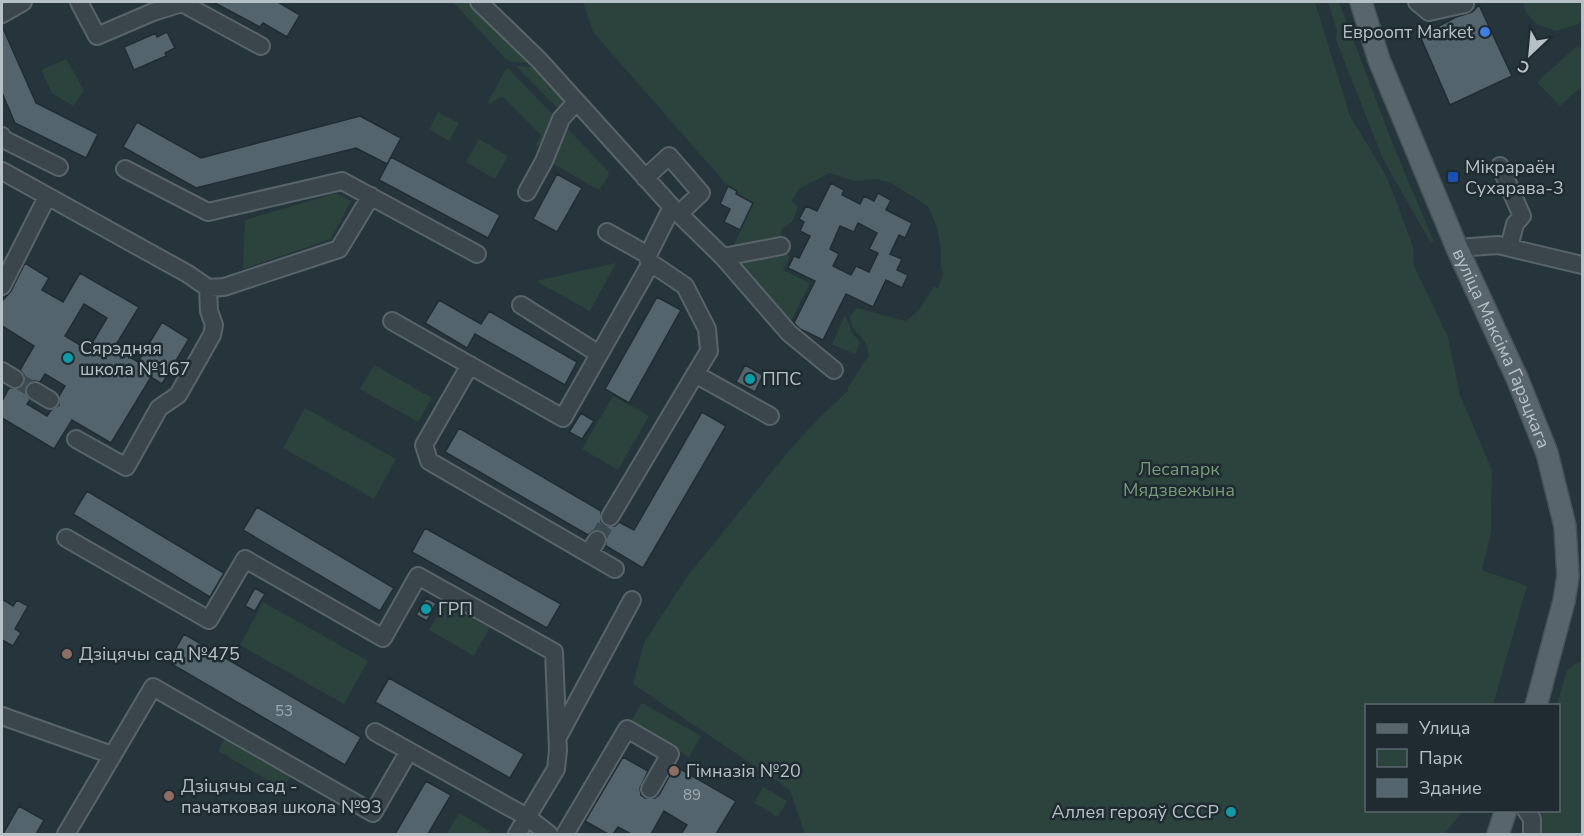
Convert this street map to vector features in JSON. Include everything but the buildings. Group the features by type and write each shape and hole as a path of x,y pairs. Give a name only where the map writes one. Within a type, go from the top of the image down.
{"main road":[{"name":"вуліца Максіма Гарэцкага","path":"1361,2 1379,60 1457,248 1517,378 1547,453 1575,575 1564,601 1536,704"},
{"path":"1498,834 1505,812"}],"street":[{"path":"2,14 23,2"},
{"path":"78,2 97,36 153,12 182,3 261,46"},
{"path":"479,2 539,60 675,211 723,257 789,333 834,370"},
{"path":"1417,2 1429,12 1465,4"},
{"path":"527,192 544,160 561,119 576,102"},
{"path":"2,136 3,139 59,167"},
{"path":"392,321 563,418 675,211 701,193 669,156 645,178"},
{"path":"1500,166 1522,216 1515,224 1509,247"},
{"path":"125,169 208,212 342,181 477,254"},
{"path":"2,171 188,274 208,288 224,287 339,249 371,196"},
{"path":"2,286 47,197"},
{"path":"607,232 650,259 685,286 707,328 709,351 610,517"},
{"path":"1457,248 1498,245 1582,265"},
{"path":"723,257 781,246"},
{"path":"76,439 126,467 159,408 178,394 212,335 214,325 208,311 208,288"},
{"path":"521,305 599,354"},
{"path":"470,365 424,445 429,461 593,547 615,569"},
{"path":"695,374 770,416"},
{"path":"66,537 209,620 245,559 383,638 418,576 554,652 558,738 556,769 517,834"},
{"path":"558,738 632,600"},
{"path":"66,834 153,687 373,813 409,750"},
{"path":"2,716 112,755"},
{"path":"565,834 627,729 670,754 650,789"},
{"path":"375,732 528,817 549,834"},
{"path":"1527,812 1532,819 1532,834"}],"green space":[{"path":"453,2 468,2 530,63 513,62 505,58"},
{"name":"Лесапарк Мядзвежына","path":"583,2 1315,2 1350,116 1384,172 1394,195 1413,247 1414,266 1448,337 1460,395 1492,470 1491,532 1482,570 1527,586 1493,704 1365,704 1365,812 1462,812 1444,834 805,834 790,790 633,684 644,643 686,578 787,453 848,391 848,387 869,355 864,340 852,326 850,316 857,308 905,321 918,310 933,287 938,288 943,275 937,227 928,206 891,183 876,179 855,181 829,173 799,189 792,201 798,207 792,222 782,229 780,241 733,247 753,203 738,195 737,191 728,186 593,32"},
{"path":"1328,2 1339,2 1394,147 1434,242 1431,243 1383,159 1336,40 1337,31"},
{"path":"1523,2 1582,2 1582,21 1556,31 1536,24 1526,12"},
{"path":"1578,45 1582,50 1582,86 1560,106 1537,82"},
{"path":"66,59 84,90 73,106 52,93 41,70"},
{"path":"516,66 533,67 565,102 560,111"},
{"path":"508,68 555,117 538,147 536,145 541,135 502,96 490,104 488,102"},
{"path":"438,112 459,123 449,141 429,129"},
{"path":"568,129 608,171 609,174 599,190 550,162"},
{"path":"479,139 508,156 495,179 466,162"},
{"path":"336,193 351,201 331,239 243,269 245,220"},
{"path":"779,250 790,256 783,270 810,283 790,323 737,259"},
{"path":"616,263 590,311 536,281"},
{"path":"845,315 852,333 860,342 855,354 832,344"},
{"path":"374,365 432,398 418,422 360,389"},
{"path":"613,396 649,416 618,470 582,449"},
{"path":"305,408 396,459 374,499 283,448"},
{"path":"446,601 490,627 474,656 429,630"},
{"path":"263,602 368,661 344,704 240,645"},
{"path":"1582,660 1582,834 1539,834 1541,821 1534,812 1560,812 1560,704 1557,704 1567,670"},
{"path":"642,703 701,736 689,757 630,723"},
{"path":"225,738 291,776 283,789 218,751"},
{"path":"763,787 787,801 778,817 754,803"},
{"path":"459,813 490,831 487,834 447,834"}],"tunnel":[{"path":"15,379 35,391"},
{"path":"597,540 610,517"}],"place":[{"name":"Евроопт Market","path":"1485,32"},
{"name":"Мікрараён Сухарава-3","path":"1453,177"},
{"name":"Сярэдняя школа №167","path":"68,358"},
{"name":"ППС","path":"750,379"},
{"name":"ГРП","path":"426,609"},
{"name":"Дзіцячы сад №475","path":"67,654"},
{"name":"Гімназія №20","path":"674,771"},
{"name":"Дзіцячы сад - пачатковая школа №93","path":"169,796"},
{"name":"Аллея герояў СССР","path":"1231,812"}]}
